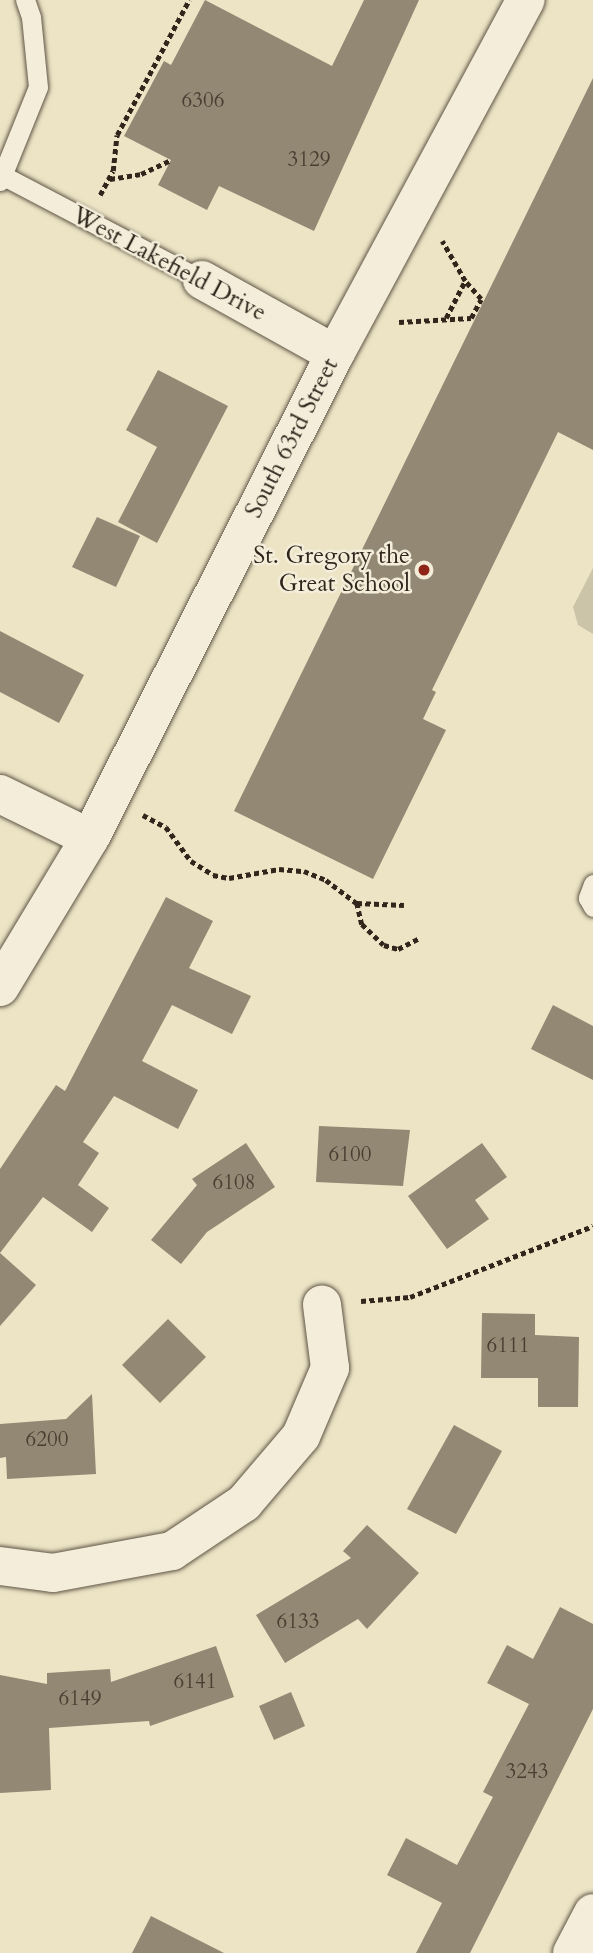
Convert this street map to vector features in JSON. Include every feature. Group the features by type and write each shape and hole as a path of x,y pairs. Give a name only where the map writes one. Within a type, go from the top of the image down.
{"street":[{"name":"South 63rd Street","path":"0,987 90,838 335,354 526,0"},
{"name":"West Lakefield Drive","path":"202,281 335,354"},
{"path":"0,794 90,838"},
{"path":"0,1566 53,1573 173,1551 244,1503 301,1436 330,1368 322,1305"},
{"path":"572,1953 593,1913"}],"lane":[{"path":"1,178 38,87 32,17 25,0"},
{"name":"West Lakefield Drive","path":"1,178 202,281"},
{"path":"593,884 588,898 593,907"}],"path":[{"path":"86,221 109,179 117,135 188,0"},
{"path":"109,179 141,174 171,160"},
{"path":"399,322 471,318 481,299 465,281 442,241"},
{"path":"446,318 465,281"},
{"path":"142,815 166,827 191,861 213,875 229,878 279,869 304,871 327,880 357,903 404,905"},
{"path":"357,903 362,924 384,944 398,948 420,938"},
{"path":"322,1305 410,1297 593,1226"}],"shaded area":[{"path":"593,568 593,634 578,625 573,607"}],"building":[{"path":"205,0 332,66 364,0 419,0 314,231 219,186 207,210 158,185 171,160 124,136 164,61 171,65"},
{"path":"593,78 593,450 558,432 432,690 436,692 423,719 446,730 373,879 234,811"},
{"path":"158,370 228,406 157,543 118,522 157,447 126,430"},
{"path":"97,517 140,536 116,587 72,567"},
{"path":"0,631 84,675 59,723 0,692"},
{"path":"166,897 213,921 189,968 251,996 232,1034 172,1005 142,1061 198,1090 178,1129 114,1096 83,1142 99,1153 78,1185 109,1208 92,1232 43,1197 0,1253 0,1169 56,1085 65,1091"},
{"path":"553,1005 593,1026 593,1080 531,1049"},
{"path":"319,1126 410,1130 403,1186 316,1182"},
{"path":"246,1143 275,1187 207,1232 181,1264 151,1240 197,1185 192,1179"},
{"path":"482,1143 507,1177 475,1200 489,1219 447,1249 408,1196"},
{"path":"0,1253 36,1285 0,1326"},
{"path":"482,1313 535,1314 535,1335 579,1337 578,1407 538,1407 538,1378 481,1378"},
{"path":"168,1319 206,1357 160,1403 122,1365"},
{"path":"92,1394 96,1474 7,1479 6,1457 0,1458 0,1424 66,1419"},
{"path":"454,1425 502,1451 456,1534 407,1509"},
{"path":"367,1525 419,1573 367,1629 358,1619 285,1663 256,1615 351,1558 343,1551"},
{"path":"560,1607 593,1624 593,1709 470,1953 416,1953 442,1903 387,1875 406,1838 457,1865 493,1797 483,1792 529,1704 487,1683 507,1645 533,1659"},
{"path":"216,1646 234,1697 150,1726 149,1721 49,1728 51,1790 0,1793 0,1675 47,1684 47,1673 110,1669 111,1682"},
{"path":"291,1692 305,1726 274,1740 259,1706"},
{"path":"151,1916 224,1953 132,1953"}],"place":[{"name":"St. Gregory the Great School","path":"424,570"}]}
